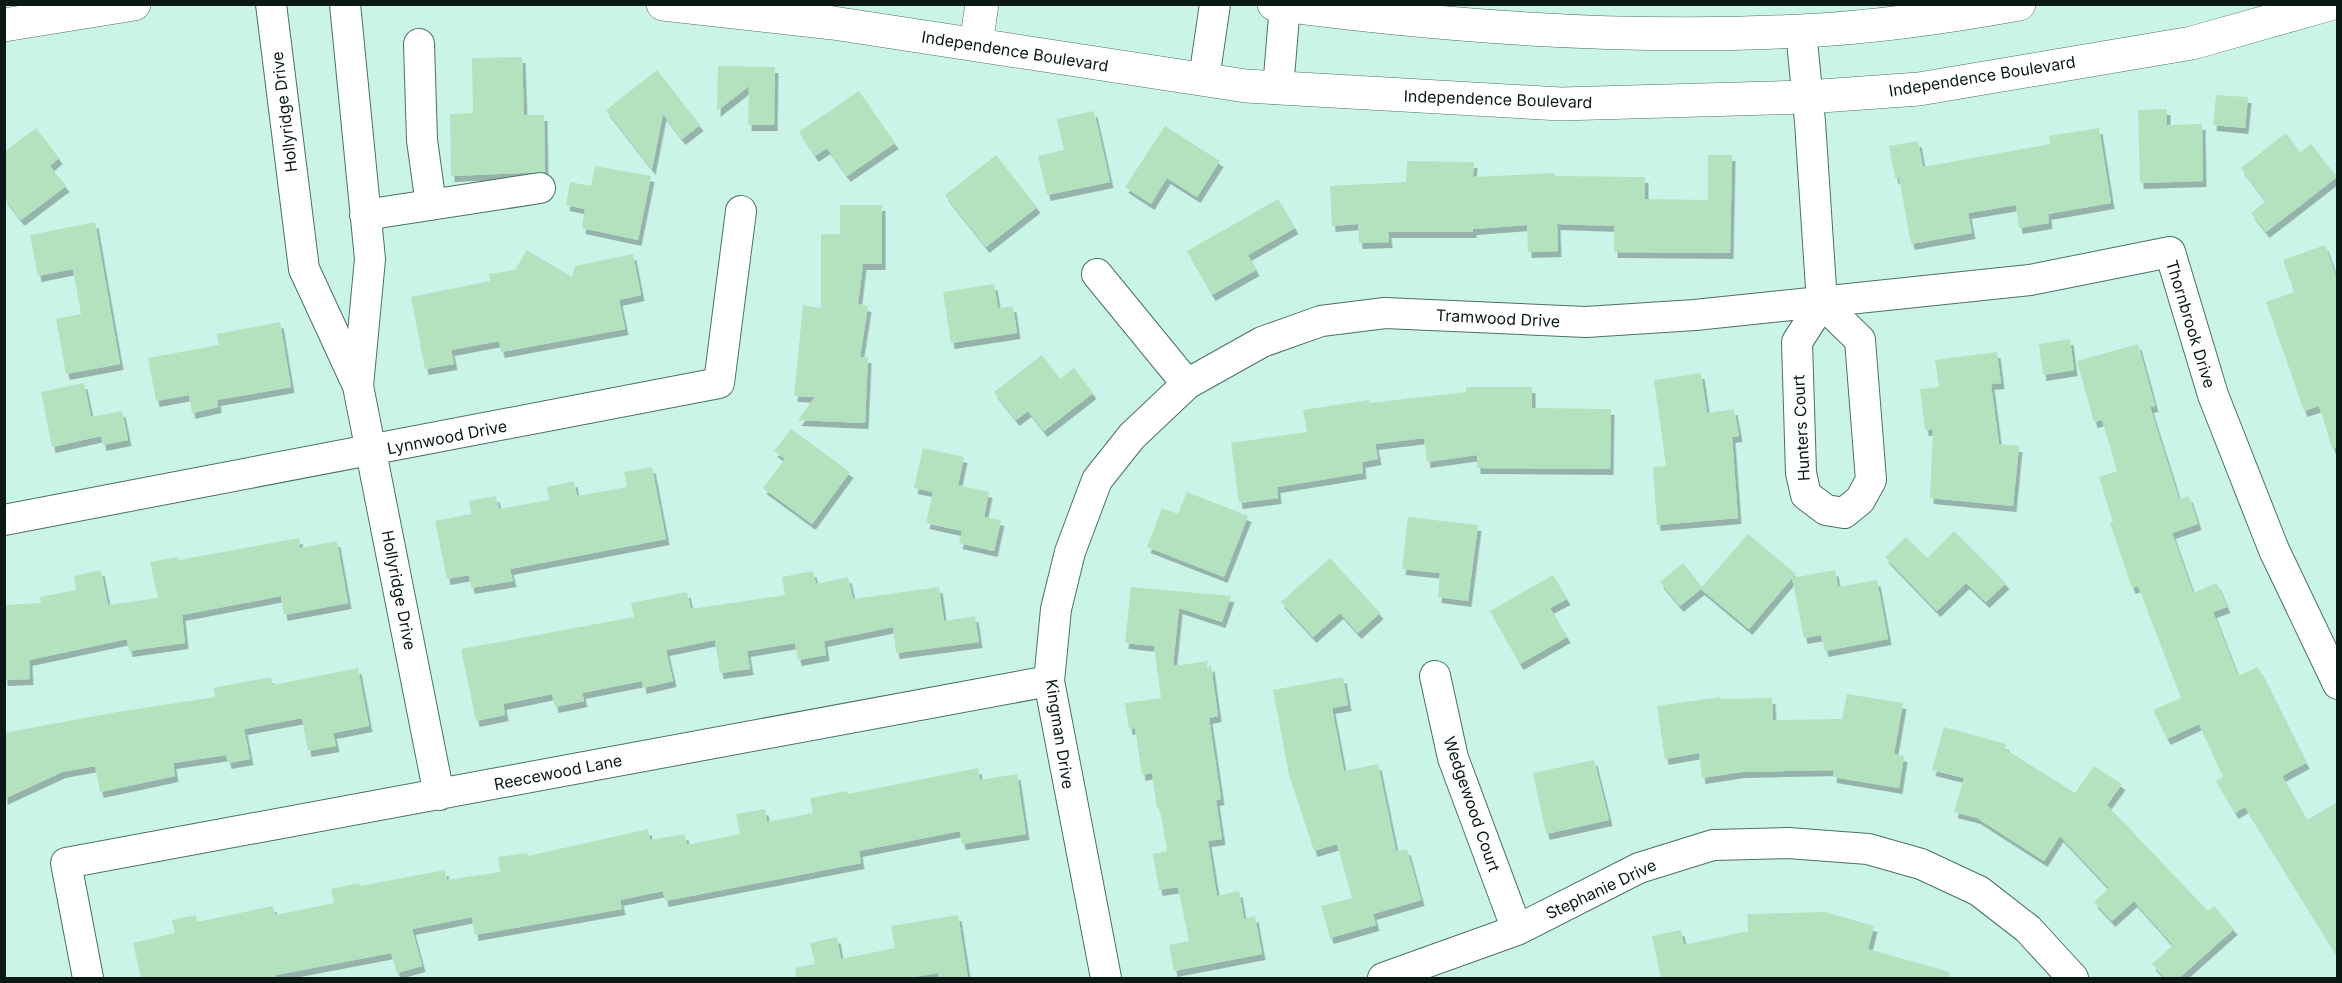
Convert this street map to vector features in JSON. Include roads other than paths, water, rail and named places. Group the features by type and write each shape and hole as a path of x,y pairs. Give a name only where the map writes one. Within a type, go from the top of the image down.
{"main road":[{"path":"4,25 134,4"},
{"name":"Independence Boulevard","path":"663,4 833,23 1278,89 1561,104 1807,97 1919,89 2192,43 2330,4"},
{"path":"976,45 982,4"},
{"path":"1281,5 1375,18 1582,31 1720,33 1801,31 2019,4"}],"street":[{"name":"Hollyridge Drive","path":"272,4 304,269 358,386 439,795"},
{"name":"Hollyridge Drive","path":"345,4 370,259 358,386"},
{"path":"1204,79 1215,4"},
{"path":"1278,89 1281,5"},
{"path":"1801,31 1822,303"},
{"path":"419,44 422,140 431,205"},
{"path":"365,216 540,188"},
{"name":"Lynnwood Drive","path":"4,520 371,452 718,383 741,211"},
{"name":"Thornbrook Drive","path":"1822,303 2030,280 2170,252 2213,395 2274,550 2337,684"},
{"path":"1097,274 1187,384"},
{"name":"Hunters Court","path":"1822,303 1860,340 1871,480 1860,500 1844,513 1826,510 1806,495 1801,473 1797,342 1822,303"},
{"name":"Tramwood Drive","path":"1187,384 1262,342 1321,321 1385,313 1586,322 1822,303"},
{"name":"Kingman Drive","path":"1106,978 1049,681 1056,609 1070,552 1097,480 1132,436 1187,384"},
{"name":"Wedgewood Court","path":"1435,676 1453,758 1517,930"},
{"name":"Reecewood Lane","path":"88,978 66,863 1049,681"},
{"name":"Stephanie Drive","path":"1383,978 1517,930 1639,868 1713,845 1788,843 1868,849 1920,864 1979,891 2028,930 2073,978"}]}
